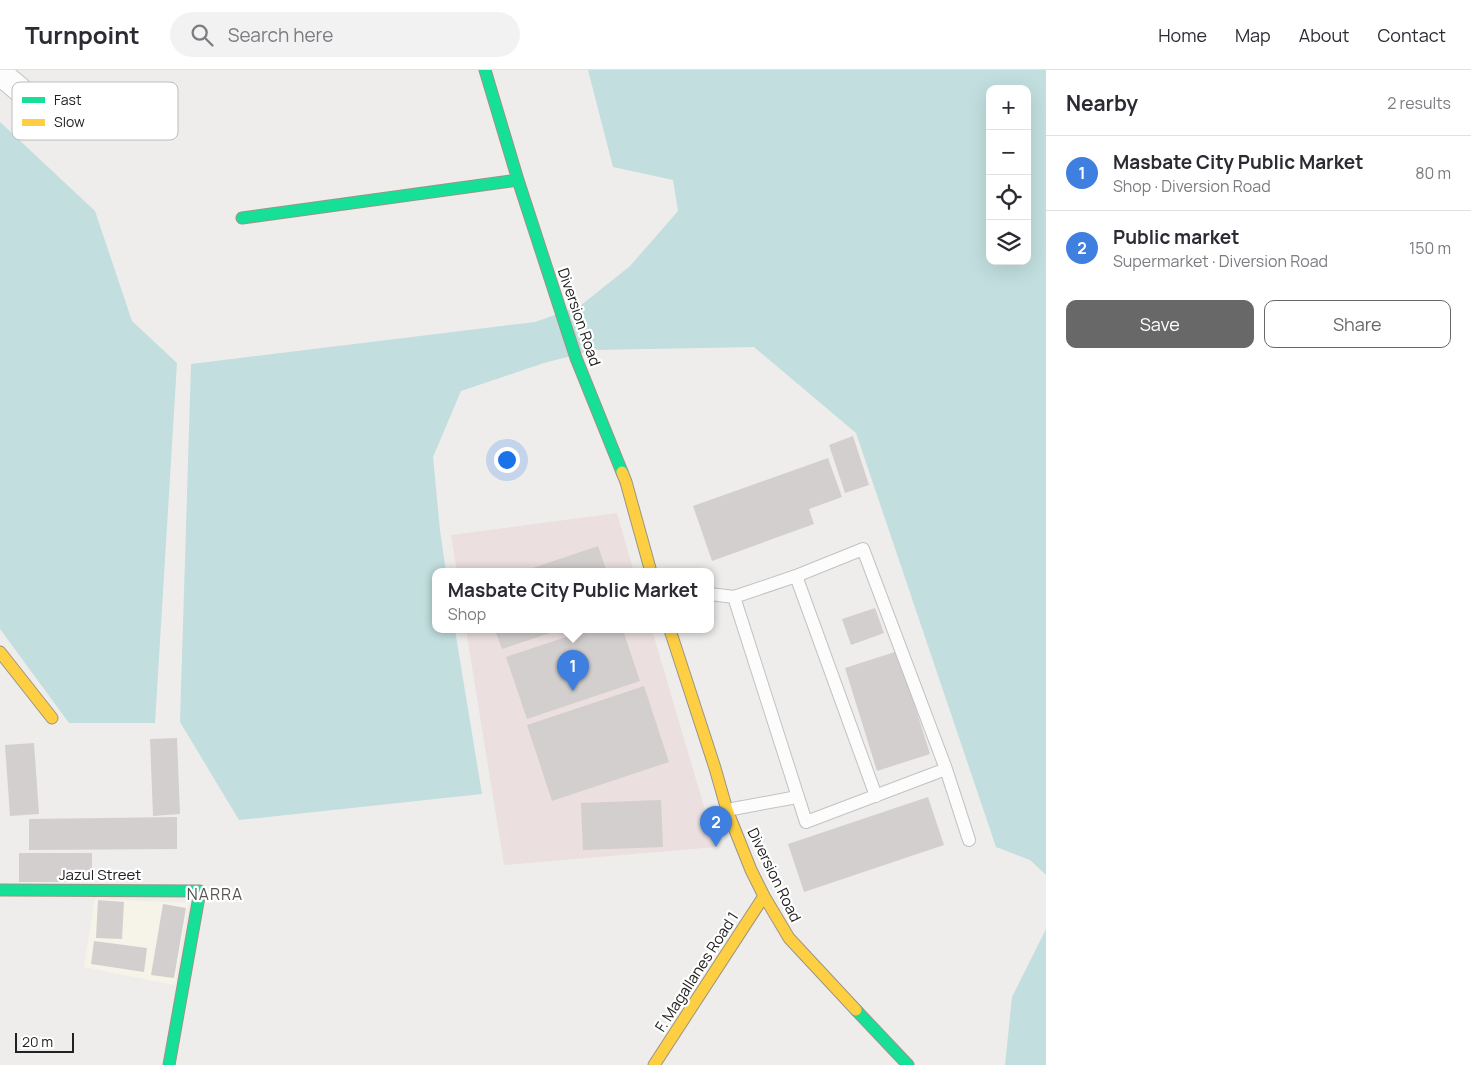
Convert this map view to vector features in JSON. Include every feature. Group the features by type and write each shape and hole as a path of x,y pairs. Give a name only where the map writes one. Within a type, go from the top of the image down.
{"street":[{"name":"Diversion Road","path":"485,70 518,180 576,358 626,482 650,568"},
{"path":"0,73 12,83"},
{"path":"242,218 518,180"},
{"name":"Diversion Road","path":"671,633 716,768 727,810 742,849 764,896 788,938 908,1065"},
{"path":"0,652 52,718"},
{"name":"Jazul Street","path":"0,890 200,891 169,1065"},
{"name":"F. Magallanes Road 1","path":"654,1065 764,896"}],"lane":[{"path":"714,595 734,598 863,549 946,769 969,840"},
{"path":"796,576 876,796"},
{"path":"734,598 806,822 946,769"},
{"path":"727,810 797,797"}],"shaded area":[{"path":"617,513 633,568 456,568 451,535"},
{"path":"466,633 653,633 716,847 504,865"},
{"path":"95,899 188,903 175,985 84,967"}],"water":[{"path":"588,70 1046,70 1046,875 1030,860 996,847 856,433 754,347 594,350 544,363 461,391 433,457 445,568 432,568 432,633 455,633 482,794 239,820 180,722 191,364 535,322 580,306 630,266 678,211 673,180 613,167"},
{"path":"0,122 12,133 12,140 19,140 95,211 132,321 177,363 155,723 69,723 0,629"},
{"path":"1046,929 1046,1065 1005,1065 1012,997"}],"building":[{"path":"853,436 869,485 845,493 829,445"},
{"path":"828,458 842,497 809,509 814,524 712,561 693,506"},
{"path":"598,546 606,568 533,568"},
{"path":"875,608 884,633 851,645 842,619"},
{"path":"496,633 550,633 502,649"},
{"path":"578,633 624,633 640,681 527,719 506,657"},
{"path":"898,651 930,754 877,771 845,668"},
{"path":"644,686 669,762 552,801 527,725"},
{"path":"177,738 180,814 153,816 150,739"},
{"path":"34,743 39,814 10,816 5,745"},
{"path":"928,797 944,845 804,892 788,844"},
{"path":"661,800 663,847 583,850 581,803"},
{"path":"177,817 177,849 29,850 29,819"},
{"path":"19,853 92,853 92,882 19,882"},
{"path":"98,900 124,902 122,939 96,938"},
{"path":"163,904 186,908 174,978 151,975"},
{"path":"94,941 147,948 144,972 91,964"}],"traffic: fast":[{"path":"485,70 518,180 576,358 622,472"},
{"path":"242,218 518,180"},
{"path":"0,890 200,891 169,1065"},
{"path":"856,1010 908,1065"}],"traffic: slow":[{"path":"622,472 650,568"},
{"path":"671,633 727,810 751,870 789,938 856,1010"},
{"path":"0,652 52,718"},
{"path":"654,1065 764,896"}],"place":[{"name":"Masbate City Public Market","path":"573,691"},
{"name":"Public market","path":"716,847"}],"district":[{"name":"NARRA","path":"215,894"}]}
